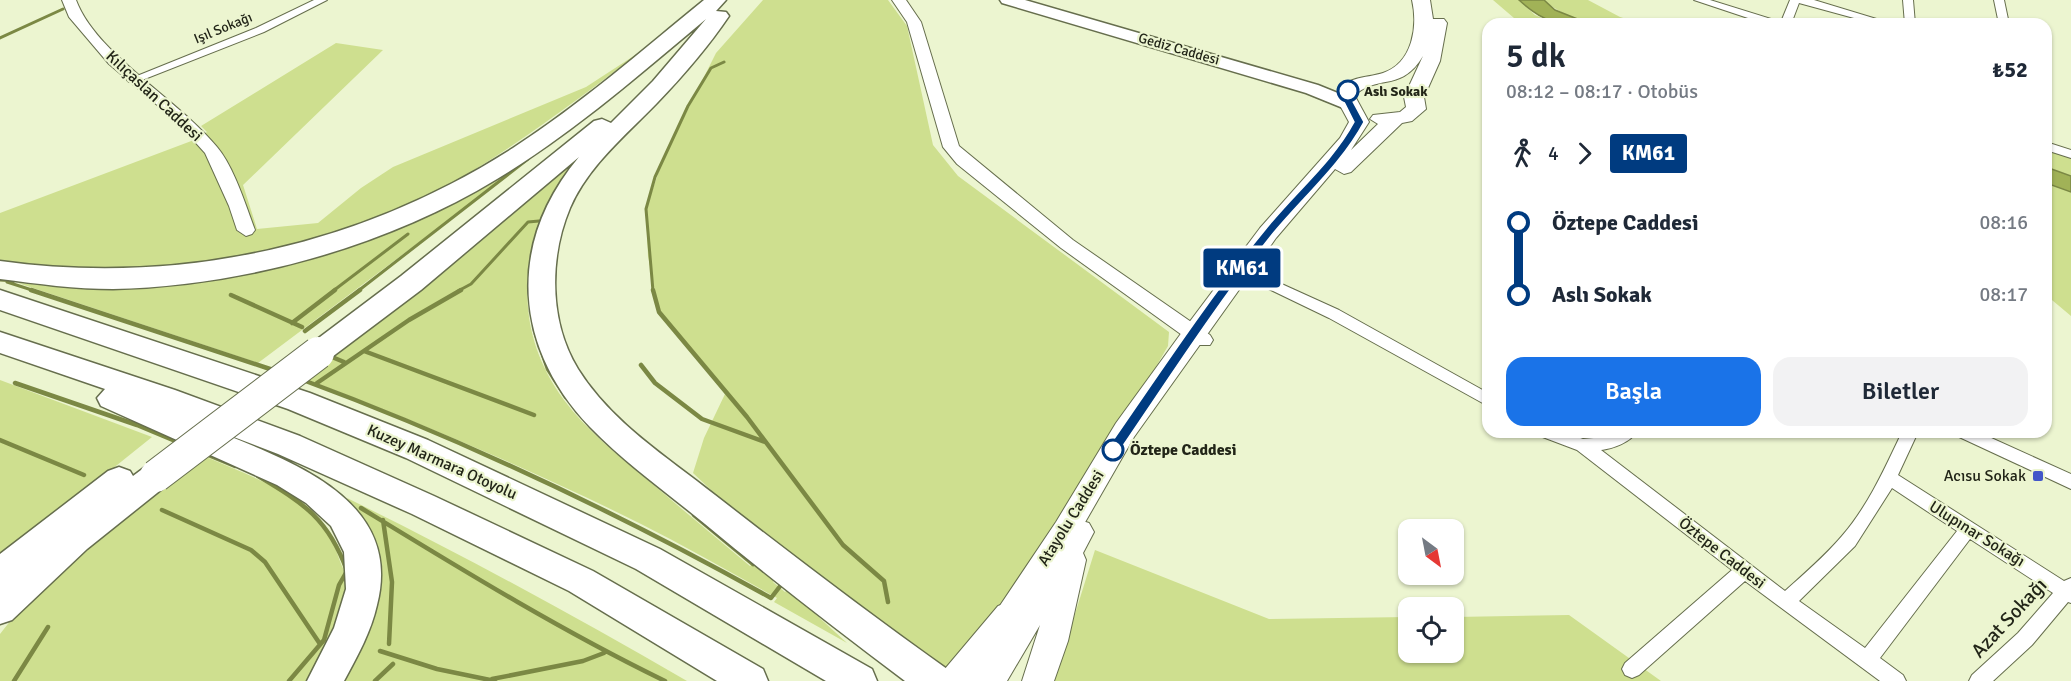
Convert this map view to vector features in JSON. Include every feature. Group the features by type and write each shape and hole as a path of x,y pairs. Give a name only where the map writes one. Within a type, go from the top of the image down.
{"highway":[{"path":"0,270 50,279 145,278 250,262 304,249 368,229 453,193 537,141 722,4"},
{"path":"0,576 42,539 147,471 309,349 486,224 605,123 722,4"},
{"path":"722,4 662,85 591,159 558,206 543,253 541,287 544,326 555,355 575,390 605,422 754,547 921,671"},
{"name":"Kuzey Marmara Otoyolu","path":"0,300 289,398 426,453 648,560 859,681"},
{"path":"0,342 164,398 289,445 423,505 581,581 750,681"},
{"path":"0,351 278,471 320,496 344,517 358,543 364,574 361,602 352,632 325,681"},
{"path":"0,609 147,471"},
{"path":"989,681 1078,532"},
{"path":"1038,681 1052,641 1078,532"},
{"path":"956,681 1009,616"},
{"path":"973,681 1009,616"}],"main road":[{"name":"Gediz Caddesi","path":"1008,0 1292,83 1349,104"},
{"name":"Gediz Caddesi","path":"1029,0 1313,81 1368,81"},
{"path":"1394,120 1362,114 1349,104 1348,91 1352,86 1398,73 1411,60 1423,36 1425,13 1421,0"},
{"name":"Atayolu Caddesi","path":"1009,616 1066,530 1125,430 1198,337 1267,253 1364,147 1394,120 1412,114 1417,103 1414,97 1431,61 1438,29 1434,0"},
{"path":"1368,81 1400,86 1414,97"},
{"name":"Atayolu Caddesi","path":"1078,532 1145,419 1268,233 1348,141 1359,122 1349,104"}],"street":[{"name":"Kılıçaslan Caddesi","path":"69,0 74,14 133,80 182,118 212,151 238,206 246,230"},
{"name":"Işıl Sokağı","path":"133,80 250,33 322,0"},
{"path":"899,0 914,22 951,147 957,154 981,178 1067,244 1198,337"},
{"path":"1699,0 1758,18"},
{"path":"1788,18 1795,0"},
{"path":"1802,0 1866,18"},
{"path":"1908,0 1910,18"},
{"path":"1999,0 2003,18"},
{"path":"2052,148 2071,154"},
{"path":"1251,275 1334,314 1482,397"},
{"name":"Öztepe Caddesi","path":"1563,438 1583,445 1786,602 1896,681"},
{"path":"1583,445 1606,442 1615,438"},
{"path":"1786,602 1849,541 1889,478 1907,438"},
{"path":"1976,438 2071,482"},
{"name":"Ulupınar Sokağı","path":"1889,478 2069,590"},
{"path":"1867,660 1968,529"},
{"path":"1632,669 1745,570"},
{"name":"Azat Sokağı","path":"1979,681 2025,639 2069,590"}],"shaded area":[{"path":"763,0 888,0 907,26 933,145 958,176 1169,332 1168,346 1131,410 1034,561 950,671 883,631 730,508 693,473 704,438 725,394 659,312 648,256 646,209 663,159 716,53"},
{"path":"1493,0 1519,0 1535,15 1542,18 1514,18"},
{"path":"1519,0 1544,0 1555,10 1575,18 1543,18"},
{"path":"1544,0 1588,0 1623,18 1576,18 1556,9"},
{"path":"336,43 383,50 243,185 257,229 318,223 361,188 393,167 586,87 649,46 534,131 474,170 412,204 335,234 250,255 163,268 81,271 0,261 0,213 194,140 207,132 201,126"},
{"path":"548,141 454,216 258,363 18,283 59,286 314,253"},
{"path":"2052,150 2071,156 2071,176 2052,169"},
{"path":"584,154 563,182 547,212 535,243 529,274 528,306 533,337 545,369 564,400 604,443 750,566 755,563 775,579 773,582 785,592 788,589 847,643 774,602 777,598 600,504 474,447 303,378 462,257"},
{"path":"2052,169 2071,176 2071,192 2052,185"},
{"path":"2052,185 2071,192 2071,316 2052,300"},
{"path":"0,380 152,437 0,559"},
{"path":"204,456 254,477 287,495 316,517 333,541 349,576 345,605 307,681 0,681 0,634 22,606 50,578"},
{"path":"347,498 518,586 687,681 341,681 372,539"},
{"path":"1095,550 1269,619 1398,617 1398,663 1464,663 1464,617 1569,615 1661,681 1054,681"}],"waterway":[{"path":"0,38 63,9"},
{"path":"653,291 646,209 655,177 688,106 711,68 724,62"},
{"path":"562,171 581,155"},
{"path":"358,291 528,159"},
{"path":"458,291 471,284 528,222 539,221"},
{"path":"333,291 408,234"},
{"path":"0,280 14,281"},
{"path":"7,282 35,291"},
{"path":"31,290 273,370"},
{"path":"292,323 335,290"},
{"path":"305,331 360,290"},
{"path":"317,383 409,320 461,290"},
{"path":"653,290 659,312 747,417 843,545 884,581 888,602"},
{"path":"231,295 292,323"},
{"path":"292,323 302,327"},
{"path":"536,334 548,369 566,397"},
{"path":"364,351 534,415"},
{"path":"332,357 344,362"},
{"path":"641,365 655,383 702,419 765,442"},
{"path":"303,380 423,428 541,480 657,537 771,598 781,585"},
{"path":"15,383 137,425 180,443"},
{"path":"0,440 84,475"},
{"path":"206,454 235,466"},
{"path":"258,476 289,495 313,514 332,538 347,571 339,585 324,640 289,681"},
{"path":"361,508 383,521"},
{"path":"162,510 251,550 265,562 320,644"},
{"path":"694,515 753,564"},
{"path":"383,521 549,620 665,681"},
{"path":"383,521 392,582 389,644"},
{"path":"14,681 48,627"},
{"path":"380,651 437,669 495,681"},
{"path":"492,679 583,661 604,653"},
{"path":"375,681 393,664"}],"bus line":[{"name":"KM61","path":"1113,450 1193,334 1268,233 1355,131 1359,122 1358,116 1346,98 1348,91"}],"place":[{"name":"Aslı Sokak","path":"1348,91"},
{"name":"Öztepe Caddesi","path":"1113,450"},
{"name":"Acısu Sokak","path":"2038,476"}]}
